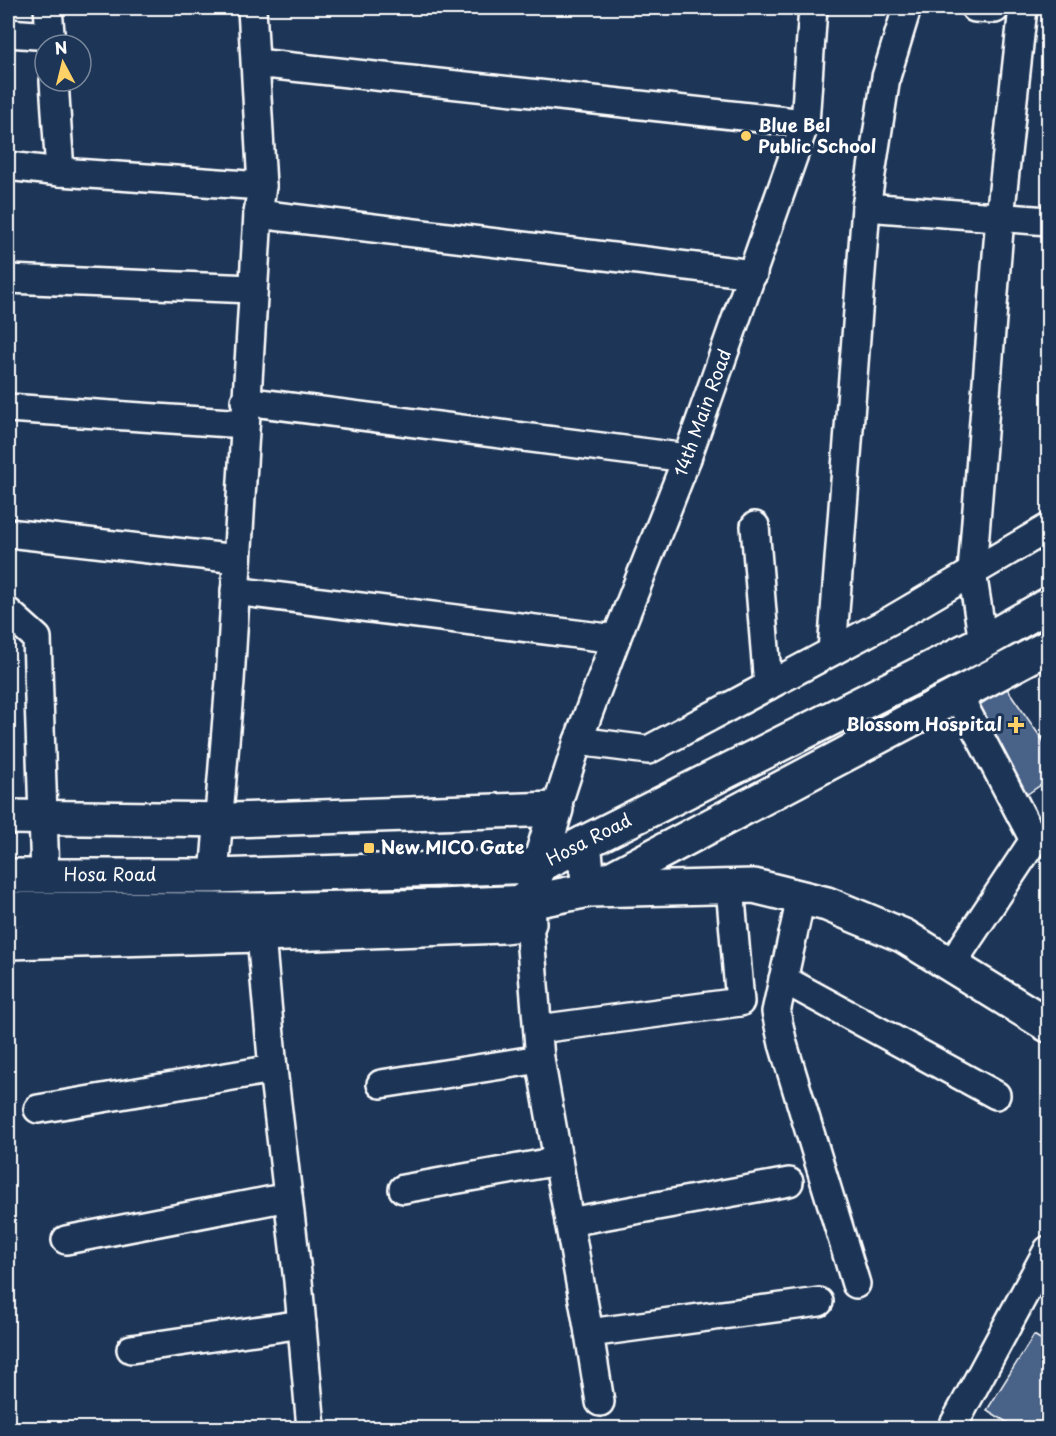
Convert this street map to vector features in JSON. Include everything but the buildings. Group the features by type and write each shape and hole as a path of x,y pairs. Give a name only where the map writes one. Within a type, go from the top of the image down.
{"main road":[{"name":"Hosa Road","path":"8,876 214,876 538,866 983,642 1048,605"},
{"name":"Hosa Road","path":"8,909 259,923 439,906 528,912 589,890 1048,647"},
{"path":"8,817 218,820 556,809 538,866 528,912"},
{"path":"584,843 589,890 754,886 827,904 904,936 1048,1025"},
{"path":"8,942 259,923"}],"street":[{"path":"48,8 50,33"},
{"path":"214,876 230,681 245,413 258,214 262,186 252,8"},
{"name":"14th Main Road","path":"556,809 578,741 616,639 687,458 805,123 813,8"},
{"path":"832,651 866,207 886,77 907,8"},
{"path":"983,642 972,572 1000,217 1023,8"},
{"path":"8,33 33,38"},
{"path":"256,63 805,123"},
{"path":"55,93 60,172"},
{"path":"8,166 60,172 262,186"},
{"path":"866,207 1048,221"},
{"path":"258,214 753,274"},
{"path":"8,279 254,289"},
{"path":"8,408 245,413 687,458"},
{"path":"755,526 768,686"},
{"path":"578,741 648,750 893,619 1048,528"},
{"path":"8,533 237,559"},
{"path":"235,591 616,639"},
{"path":"8,612 37,638 45,875"},
{"path":"951,965 1034,840 958,695"},
{"path":"539,1029 740,1002 730,887"},
{"path":"801,898 776,1012 783,1044 856,1284"},
{"path":"528,912 540,1059 600,1402"},
{"path":"259,923 302,1324 310,1428"},
{"path":"783,979 996,1095"},
{"path":"381,1084 540,1059"},
{"path":"39,1109 273,1069"},
{"path":"403,1189 558,1161"},
{"path":"569,1222 789,1182"},
{"path":"66,1240 288,1197"},
{"path":"952,1428 1048,1250"},
{"path":"589,1333 819,1302"},
{"path":"131,1349 302,1324"}],"place":[{"name":"Blue Bel Public School","path":"746,136"},
{"name":"Blossom Hospital","path":"1016,725"},
{"name":"New MICO Gate","path":"369,848"}]}
